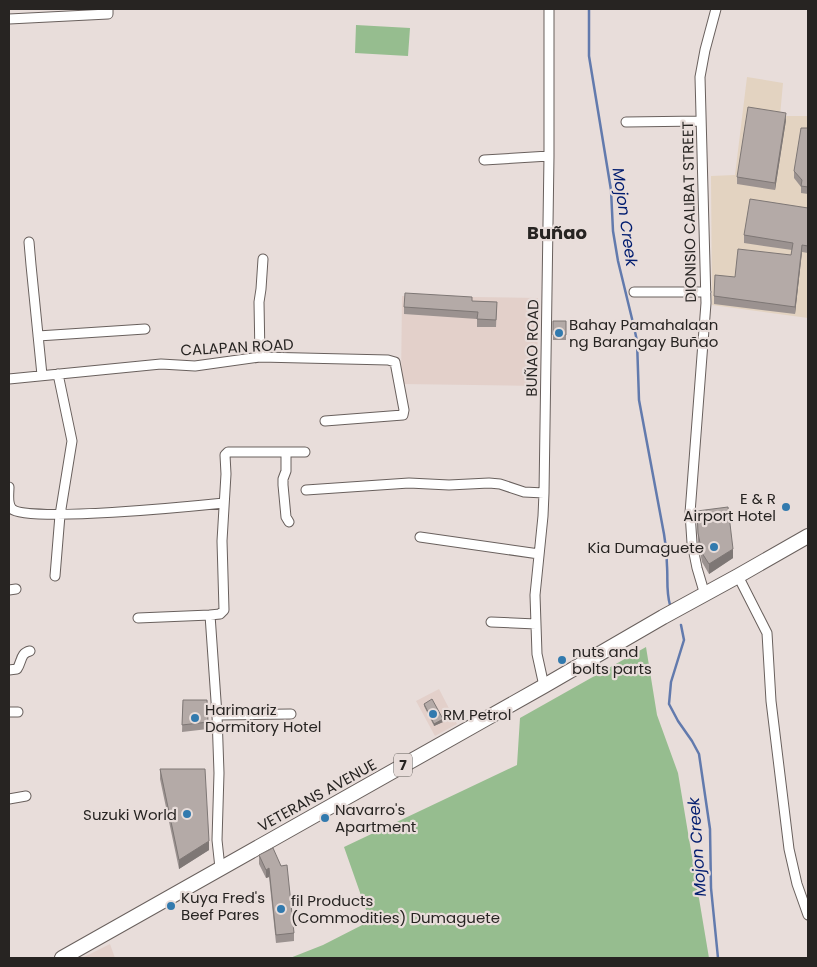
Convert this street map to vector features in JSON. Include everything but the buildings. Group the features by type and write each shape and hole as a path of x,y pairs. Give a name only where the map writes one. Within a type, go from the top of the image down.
{"highway":[{"name":"7","path":"705,594 808,536"},
{"name":"VETERANS AVENUE","path":"62,958 705,594"}],"street":[{"name":"BUÑAO ROAD","path":"544,686 537,654 535,595 544,493 549,156 549,9"},
{"name":"DIONISIO CALIBAT STREET","path":"705,594 692,543 690,513 706,303 700,77 716,9"},
{"path":"9,19 52,13 108,12"},
{"path":"626,122 701,121"},
{"path":"484,160 549,156"},
{"path":"29,242 42,375"},
{"path":"260,357 259,302 262,289 263,259"},
{"path":"634,292 706,292"},
{"path":"38,336 145,329"},
{"name":"CALAPAN ROAD","path":"9,379 161,364 195,366 260,357 388,360 395,362 404,410 403,415 325,421"},
{"path":"55,576 60,514 72,447 58,374"},
{"path":"286,452 286,470 283,485 286,517 289,522"},
{"path":"138,618 210,615 220,614 224,610 222,541 226,474 224,462 226,453 305,452"},
{"path":"306,490 410,483 449,485 489,483 500,484 524,492 544,493"},
{"path":"9,487 9,504 18,513 117,512 224,503"},
{"path":"420,537 539,554"},
{"path":"738,576 767,633 771,701 789,849 797,884 808,915"},
{"path":"210,615 217,715 219,773 217,840 220,868"},
{"path":"491,622 536,624"},
{"path":"9,670 17,669 21,664 21,657 30,651"},
{"path":"217,715 291,714"},
{"path":"9,799 26,796"}],"shaded area":[{"path":"747,77 783,83 780,116 808,116 808,318 712,305 711,176 735,175"},
{"path":"402,296 538,298 537,386 401,384"},
{"path":"439,689 457,724 435,736 416,701"},
{"path":"110,944 115,958 82,958"}],"green space":[{"path":"356,25 410,28 408,56 355,53"},
{"path":"646,647 657,715 678,773 709,958 290,958 323,945 370,921 344,847 517,765 520,718"}],"waterway":[{"name":"Mojon Creek","path":"589,9 589,56 611,190 613,231 618,261 637,341 639,400 665,542 670,605"},
{"name":"Mojon Creek","path":"681,625 684,640 671,682 669,704 699,754 710,829 711,888 718,958"}],"place":[{"name":"Bahay Pamahalaan ng Barangay Buñao","path":"559,333"},
{"name":"E & R Airport Hotel","path":"786,507"},
{"name":"Kia Dumaguete","path":"714,547"},
{"name":"nuts and bolts parts","path":"562,660"},
{"name":"RM Petrol","path":"433,714"},
{"name":"Harimariz Dormitory Hotel","path":"195,718"},
{"name":"Suzuki World","path":"187,814"},
{"name":"Navarro's Apartment","path":"325,818"},
{"name":"Kuya Fred's Beef Pares","path":"171,906"},
{"name":"fil Products (Commodities) Dumaguete","path":"281,909"}],"district":[{"name":"Buñao","path":"557,232"}]}
